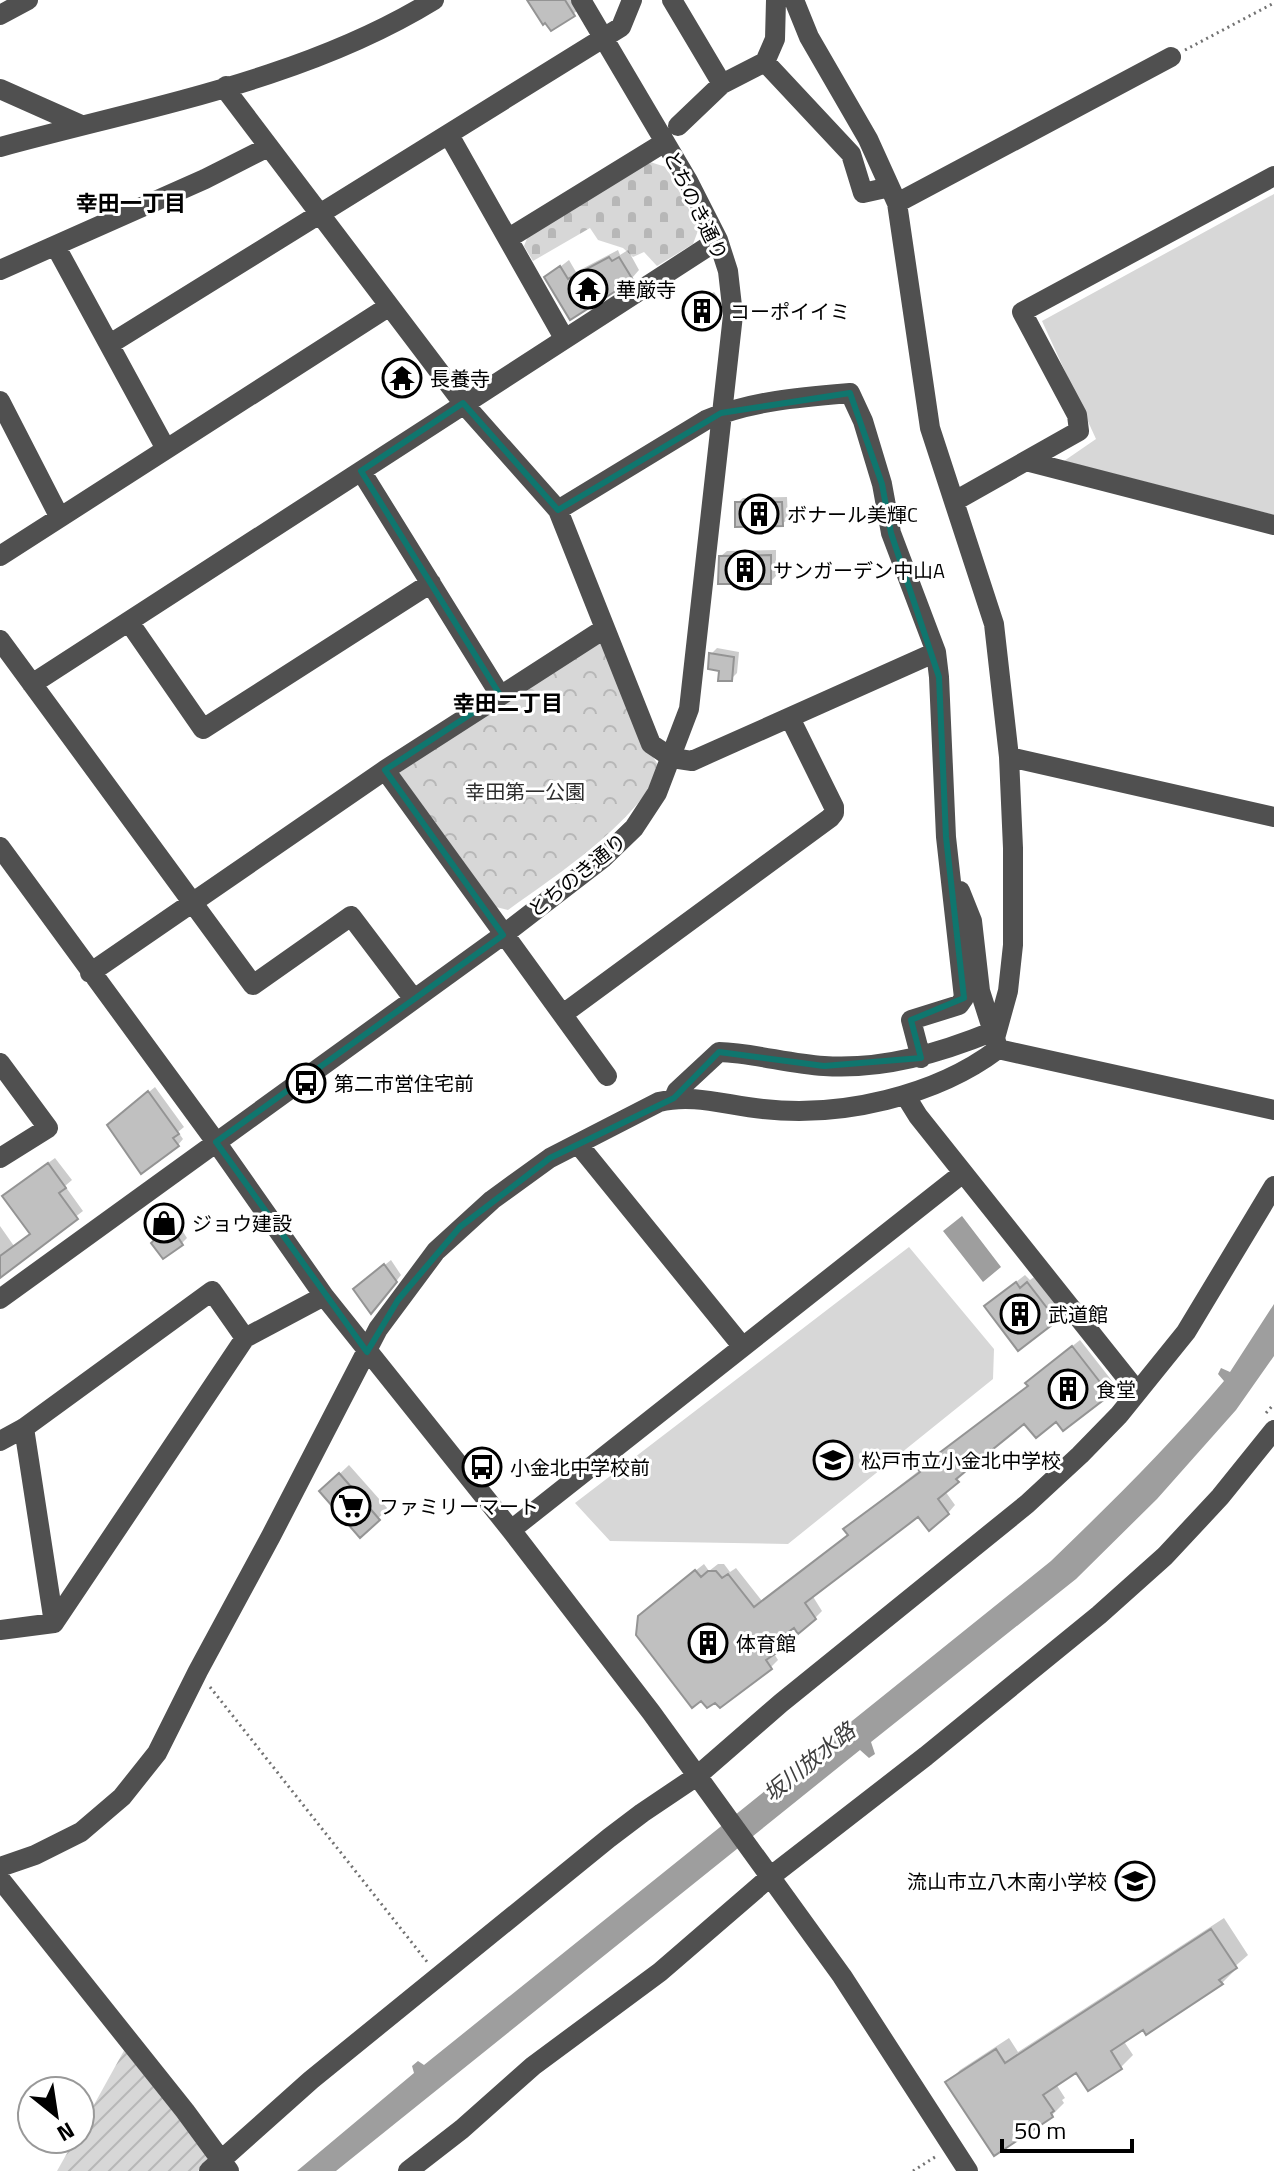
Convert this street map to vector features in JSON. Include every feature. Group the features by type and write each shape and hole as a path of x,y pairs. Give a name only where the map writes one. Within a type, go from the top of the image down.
{"street":[{"path":"0,147 290,68 360,41 434,0"},
{"name":"とちのき通り","path":"0,1299 503,935 603,858 634,828 657,793 689,709 733,315 728,271 718,240 671,134 581,0"},
{"path":"110,344 621,27 632,0"},
{"path":"672,0 722,84"},
{"path":"509,238 671,134 722,84 765,62 775,39 776,0"},
{"path":"0,1867 70,1838 104,1815 157,1753 378,1329 416,1275 460,1227 530,1173 578,1144 634,1113 674,1098 788,1111 854,1105 905,1095 956,1076 996,1039 1008,991 1013,945 1009,757 994,624 930,428 893,195 850,103 809,37 794,0"},
{"path":"765,62 851,154 863,193 893,195 929,189 1171,57"},
{"path":"226,86 268,147 463,403 558,510 651,744 672,758 692,761 936,652"},
{"path":"0,89 81,125"},
{"path":"449,135 564,338"},
{"path":"0,270 205,179 268,147"},
{"path":"955,501 1079,431 1077,415 1022,312 1274,176"},
{"path":"32,684 718,240"},
{"path":"56,247 166,449"},
{"path":"0,556 388,307"},
{"path":"558,510 721,413 741,407 850,393 863,421 882,484 891,533 936,652 946,837 964,998 959,1005 911,1020 921,1058"},
{"path":"0,401 59,516"},
{"path":"1026,461 1274,525"},
{"path":"361,471 500,695"},
{"path":"129,622 203,729 431,583"},
{"path":"90,973 385,770 604,629"},
{"path":"0,640 253,985 351,916 413,998"},
{"path":"563,1014 834,813 834,807 790,718"},
{"path":"1009,757 1274,817"},
{"path":"385,770 607,1076"},
{"path":"0,848 216,1142 324,1296 623,1674 842,1976 968,2171"},
{"path":"950,866 972,921 980,991 996,1039"},
{"path":"674,1098 677,1091 719,1052 748,1053 824,1066 921,1058 996,1039 1274,1110"},
{"path":"0,1063 48,1128 0,1158"},
{"path":"905,1095 918,1116 1137,1391"},
{"path":"578,1144 742,1346"},
{"path":"511,1530 963,1173"},
{"path":"0,1879 185,2111 222,2168 311,2080 642,1813 700,1780 781,1703 1027,1504 1119,1415 1186,1332 1274,1186"},
{"path":"0,1441 24,1428 212,1291 245,1338"},
{"path":"0,1630 54,1623 245,1338 324,1296"},
{"path":"24,1428 54,1623"},
{"path":"408,2171 462,2129 533,2066 660,1972 766,1872 889,1786 1099,1615 1165,1556 1220,1497 1274,1430"}],"path":[{"path":"1171,57 1274,3"},
{"path":"198,1671 438,1976"},
{"path":"913,2171 952,2146"}],"highlighted area":[{"path":"850,393 882,484 891,533 939,677 946,837 964,998 911,1020 921,1058 824,1066 719,1052 674,1098 550,1158 460,1227 398,1300 367,1352 216,1142 503,935 385,770 500,695 361,471 463,403 558,510 721,413"}],"green space":[{"path":"650,162 666,167 699,228 693,244 657,266 644,252 633,257 623,248 598,240 590,228 533,261 524,246 528,236"},
{"path":"1274,194 1274,515 1064,461 1096,439 1042,321"},
{"name":"幸田第一公園","path":"602,635 646,746 662,771 630,813 592,848 508,910 496,907 399,773"},
{"path":"909,1247 994,1349 993,1379 788,1544 610,1541 575,1503"},
{"path":"126,2047 213,2158 198,2171 57,2171 66,2155 96,2155 96,2101"}],"water":[{"path":"962,1216 1001,1267 983,1282 943,1231"},
{"name":"坂川放水路","path":"1274,1304 1274,1356 1236,1410 1157,1499 1076,1579 871,1742 875,1754 869,1758 860,1750 336,2171 297,2171 414,2073 412,2066 418,2061 424,2065 1051,1561 1204,1405 1224,1381 1218,1374 1221,1368 1230,1372"}],"building":[{"path":"527,0 565,0 575,16 551,31 545,23 543,25"},
{"path":"609,257 612,261 619,257 633,280 570,320 544,277 560,266 568,279"},
{"name":"コーポイイミ","path":"708,296 718,311 696,326 685,311"},
{"name":"ボナール美輝C","path":"735,502 782,502 783,526 735,527"},
{"name":"サンガーデン中山A","path":"771,555 771,584 718,584 719,556"},
{"path":"709,653 734,657 732,681 718,681 719,671 708,669"},
{"path":"148,1091 179,1134 173,1138 179,1146 141,1174 107,1125"},
{"path":"48,1163 66,1188 59,1193 78,1219 0,1278 0,1256 30,1234 2,1196"},
{"path":"170,1225 183,1245 163,1259 151,1243"},
{"path":"384,1264 397,1282 371,1314 353,1289"},
{"name":"武道館","path":"1016,1282 1020,1288 1027,1282 1057,1321 1018,1351 984,1306"},
{"path":"1072,1346 1110,1395 1063,1431 1056,1422 1036,1438 1024,1424 956,1479 959,1482 938,1499 949,1514 929,1531 918,1517 805,1603 816,1619 798,1634 794,1628 769,1646 775,1654 766,1660 772,1669 720,1708 715,1703 707,1708 701,1701 692,1708 636,1635 638,1616 695,1570 701,1577 708,1571 716,1571 722,1578 728,1574 754,1607 848,1535 843,1529 1028,1386 1025,1383"},
{"path":"339,1473 380,1520 360,1538 319,1491"},
{"path":"1211,1929 1237,1968 1219,1980 1223,1984 1146,2035 1143,2030 1111,2051 1122,2069 1088,2091 1076,2073 1043,2095 1054,2111 1051,2113 1053,2117 994,2156 945,2082 996,2049 1005,2063"}],"place":[{"name":"華厳寺","path":"588,289"},
{"name":"コーポイイミ","path":"702,311"},
{"name":"長養寺","path":"402,378"},
{"name":"ボナール美輝C","path":"759,514"},
{"name":"サンガーデン中山A","path":"745,570"},
{"name":"第二市営住宅前","path":"306,1083"},
{"name":"ジョウ建設","path":"164,1223"},
{"name":"武道館","path":"1020,1314"},
{"name":"食堂","path":"1068,1389"},
{"name":"松戸市立小金北中学校","path":"833,1460"},
{"name":"小金北中学校前","path":"482,1467"},
{"name":"ファミリーマート","path":"351,1506"},
{"name":"体育館","path":"708,1643"},
{"name":"流山市立八木南小学校","path":"1135,1881"}],"district":[{"name":"幸田一丁目","path":"131,203"},
{"name":"幸田二丁目","path":"508,703"}]}
